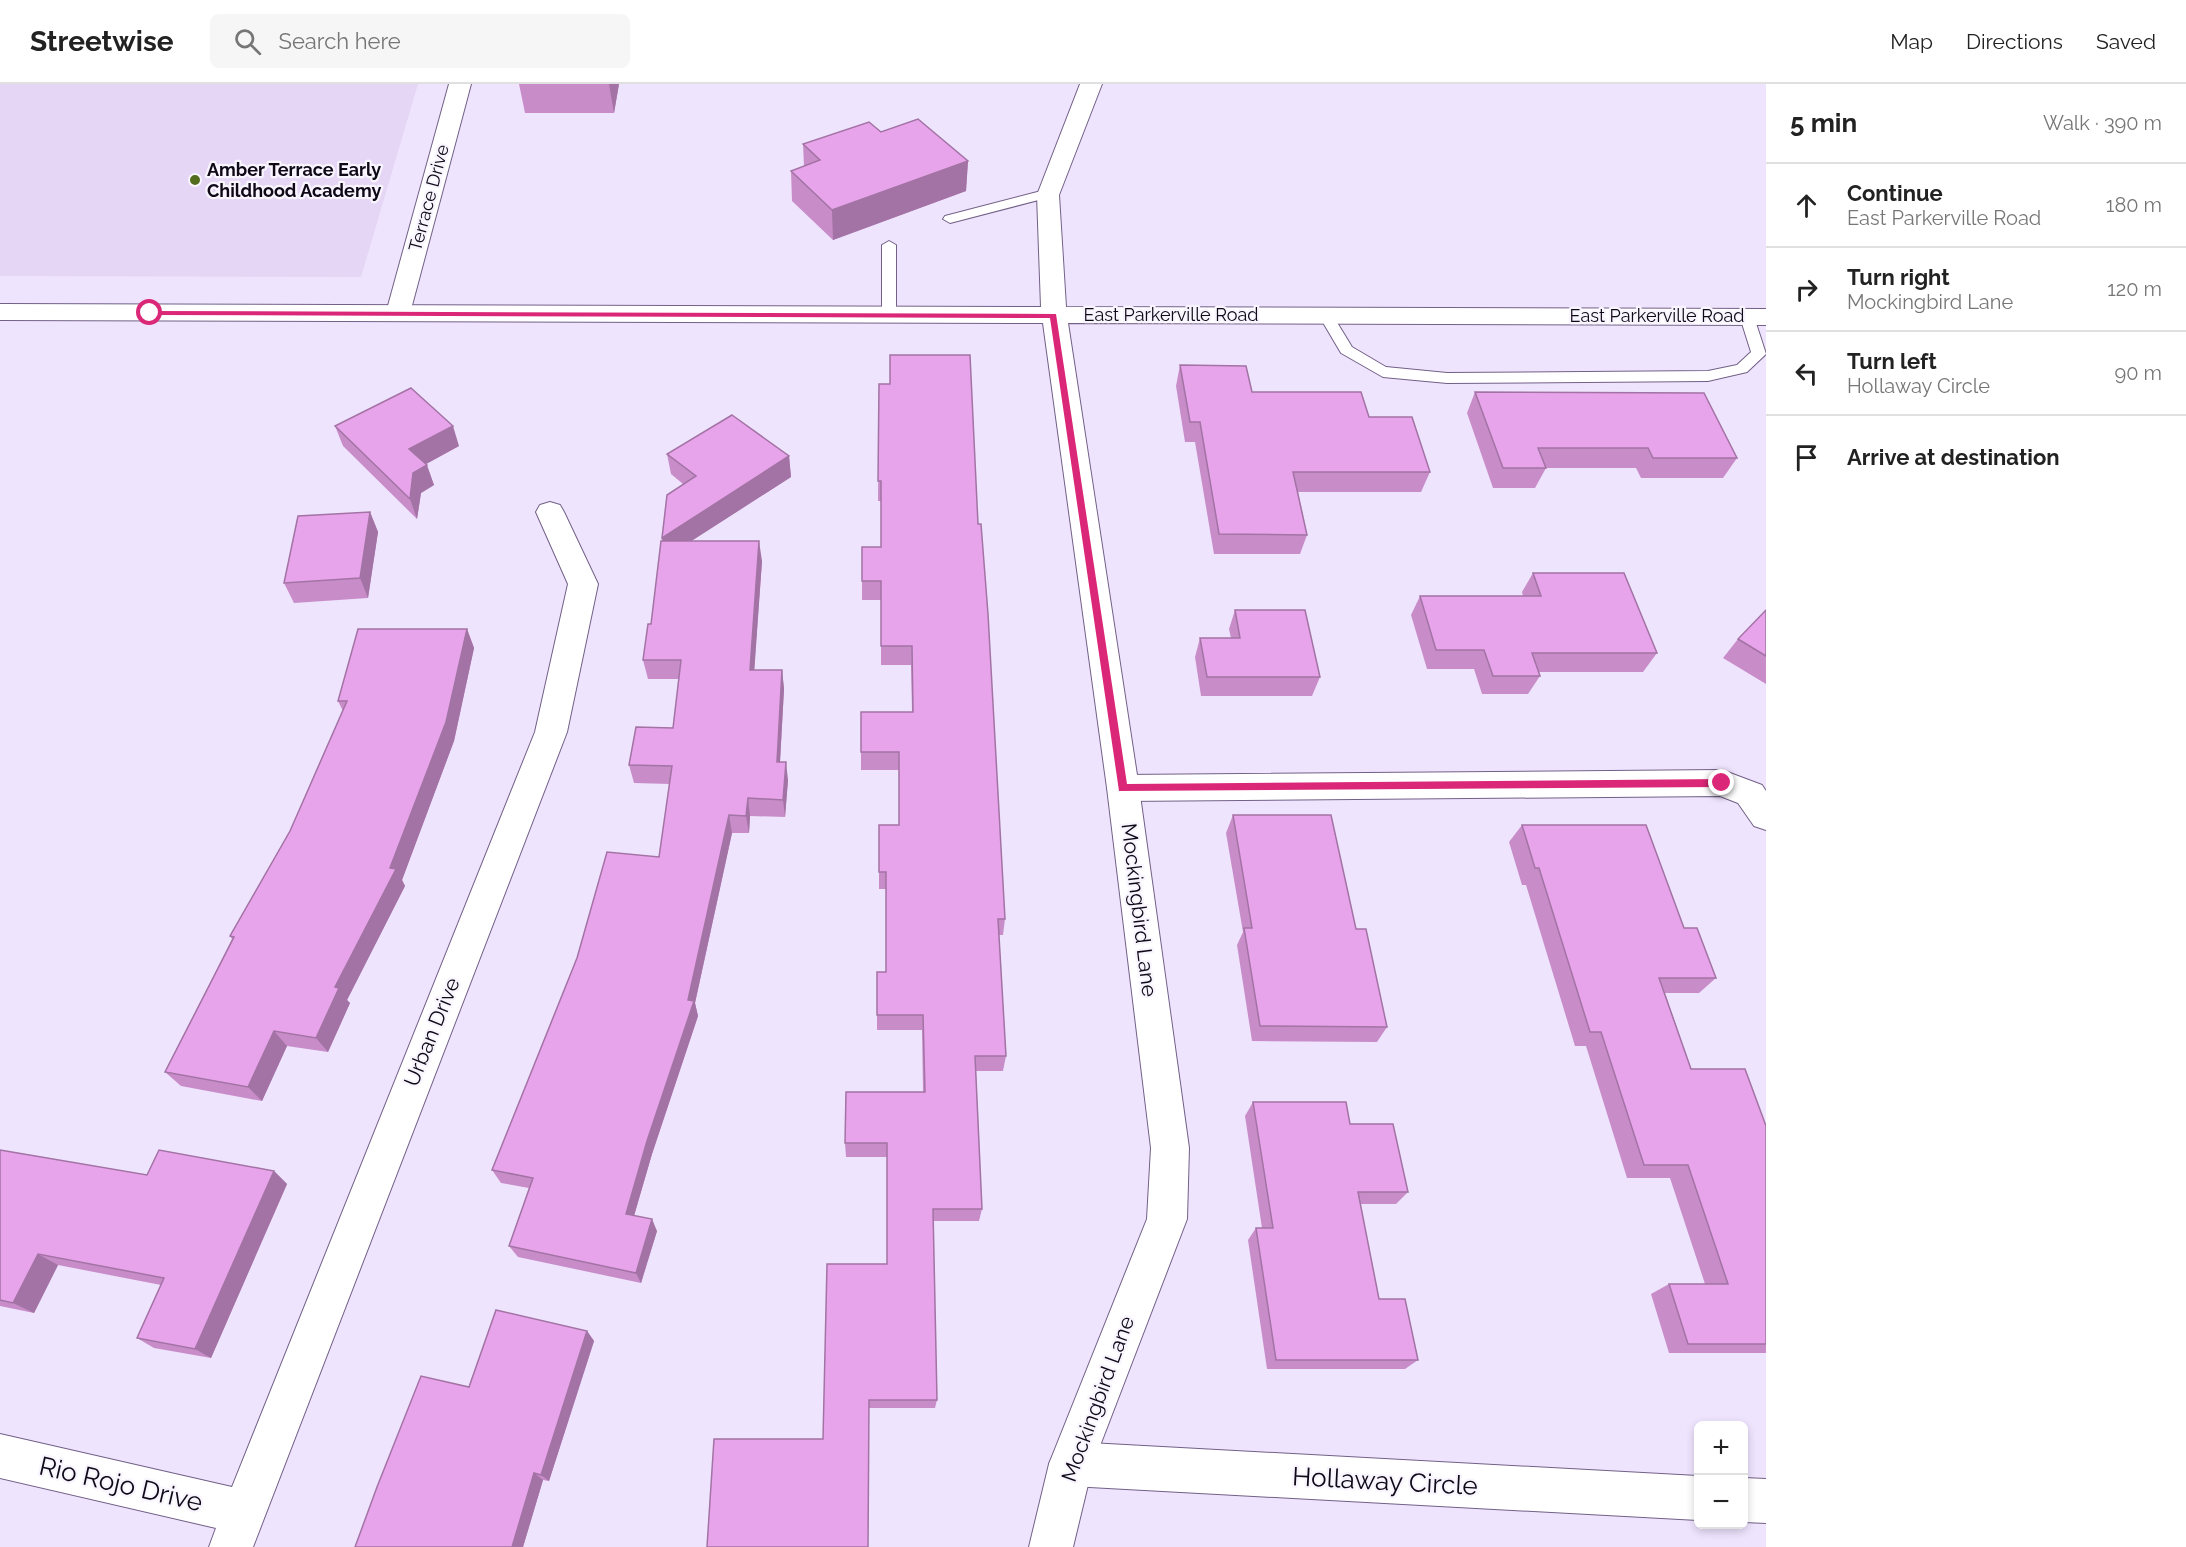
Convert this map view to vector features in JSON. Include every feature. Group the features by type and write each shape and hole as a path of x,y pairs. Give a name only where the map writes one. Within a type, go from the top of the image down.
{"street":[{"name":"Terrace Drive","path":"399,313 460,84"},
{"name":"Mockingbird Lane","path":"1051,1547 1071,1464 1167,1219 1170,1148 1123,788 1054,315 1049,193 1091,84"},
{"name":"East Parkerville Road","path":"0,312 1756,317"},
{"name":"Urban Drive","path":"237,1530 551,732 582,584 550,512"},
{"path":"1123,788 1722,783 1750,794 1766,816"},
{"name":"Rio Rojo Drive","path":"0,1456 237,1530"},
{"name":"Hollaway Circle","path":"1071,1464 1694,1498"},
{"path":"1748,1500 1766,1501"}],"lane":[{"path":"950,219 1049,193"},
{"path":"889,245 889,314"},
{"path":"1325,314 1346,350 1383,372 1447,378 1708,376 1742,369 1759,353 1756,317"}],"shaded area":[{"name":"Amber Terrace Early Childhood Academy","path":"0,84 418,84 361,277 0,276"}],"building":[{"path":"918,119 968,161 832,210 791,171 820,160 803,144 869,122 881,132"},
{"path":"890,355 970,355 978,524 981,524 988,614 1005,919 998,919 1006,1056 975,1056 982,1209 933,1209 937,1400 869,1400 868,1547 707,1547 714,1439 823,1439 827,1264 887,1264 887,1143 845,1143 846,1092 925,1092 923,1015 877,1015 877,972 886,972 886,872 879,872 879,825 899,825 899,752 861,752 861,712 913,712 912,646 881,646 881,581 862,581 862,547 881,547 881,481 878,481 879,384 890,384"},
{"path":"1180,365 1246,366 1252,392 1361,392 1369,417 1412,417 1430,472 1293,472 1307,535 1219,534 1200,422 1190,422"},
{"path":"411,388 453,426 409,449 427,465 413,473 410,499 335,426"},
{"path":"1475,392 1704,393 1737,458 1653,458 1648,448 1538,448 1546,468 1503,468"},
{"path":"732,415 789,456 662,538 667,495 696,476 667,454"},
{"path":"370,512 360,578 284,583 298,516"},
{"path":"661,541 759,541 750,670 782,670 777,762 786,762 783,800 748,798 746,816 729,815 688,1000 694,1001 647,1141 626,1214 652,1219 636,1273 509,1246 533,1178 492,1170 577,958 607,852 659,857 672,766 629,765 636,727 673,728 681,660 643,660 648,624 651,624"},
{"path":"1533,573 1624,573 1657,653 1532,653 1540,676 1493,676 1484,650 1436,650 1420,596 1541,596"},
{"path":"1235,610 1305,610 1320,677 1207,677 1200,638 1240,638"},
{"path":"1766,610 1766,656 1738,639"},
{"path":"358,629 467,629 446,722 390,868 396,869 335,987 339,988 316,1038 274,1031 248,1087 165,1072 234,937 230,936 290,831 347,701 338,701"},
{"path":"1233,815 1331,815 1356,929 1366,929 1387,1027 1260,1026 1244,928 1252,928"},
{"path":"1522,825 1646,825 1684,928 1697,928 1716,978 1659,978 1691,1069 1745,1069 1766,1126 1766,1344 1688,1344 1669,1284 1728,1284 1688,1165 1644,1165 1601,1032 1590,1032 1539,868 1535,868"},
{"path":"1253,1102 1346,1102 1350,1124 1393,1124 1408,1192 1358,1192 1379,1299 1405,1299 1418,1360 1276,1360 1256,1228 1273,1228"},
{"path":"0,1150 147,1175 159,1150 274,1171 195,1349 137,1338 164,1278 38,1254 13,1303 0,1300"},
{"path":"496,1310 587,1331 541,1475 534,1473 512,1547 355,1547 421,1376 469,1387"}],"place":[{"name":"Amber Terrace Early Childhood Academy","path":"195,180"}],"route":[{"path":"150,313 1054,315 1123,788 1722,783"}]}
